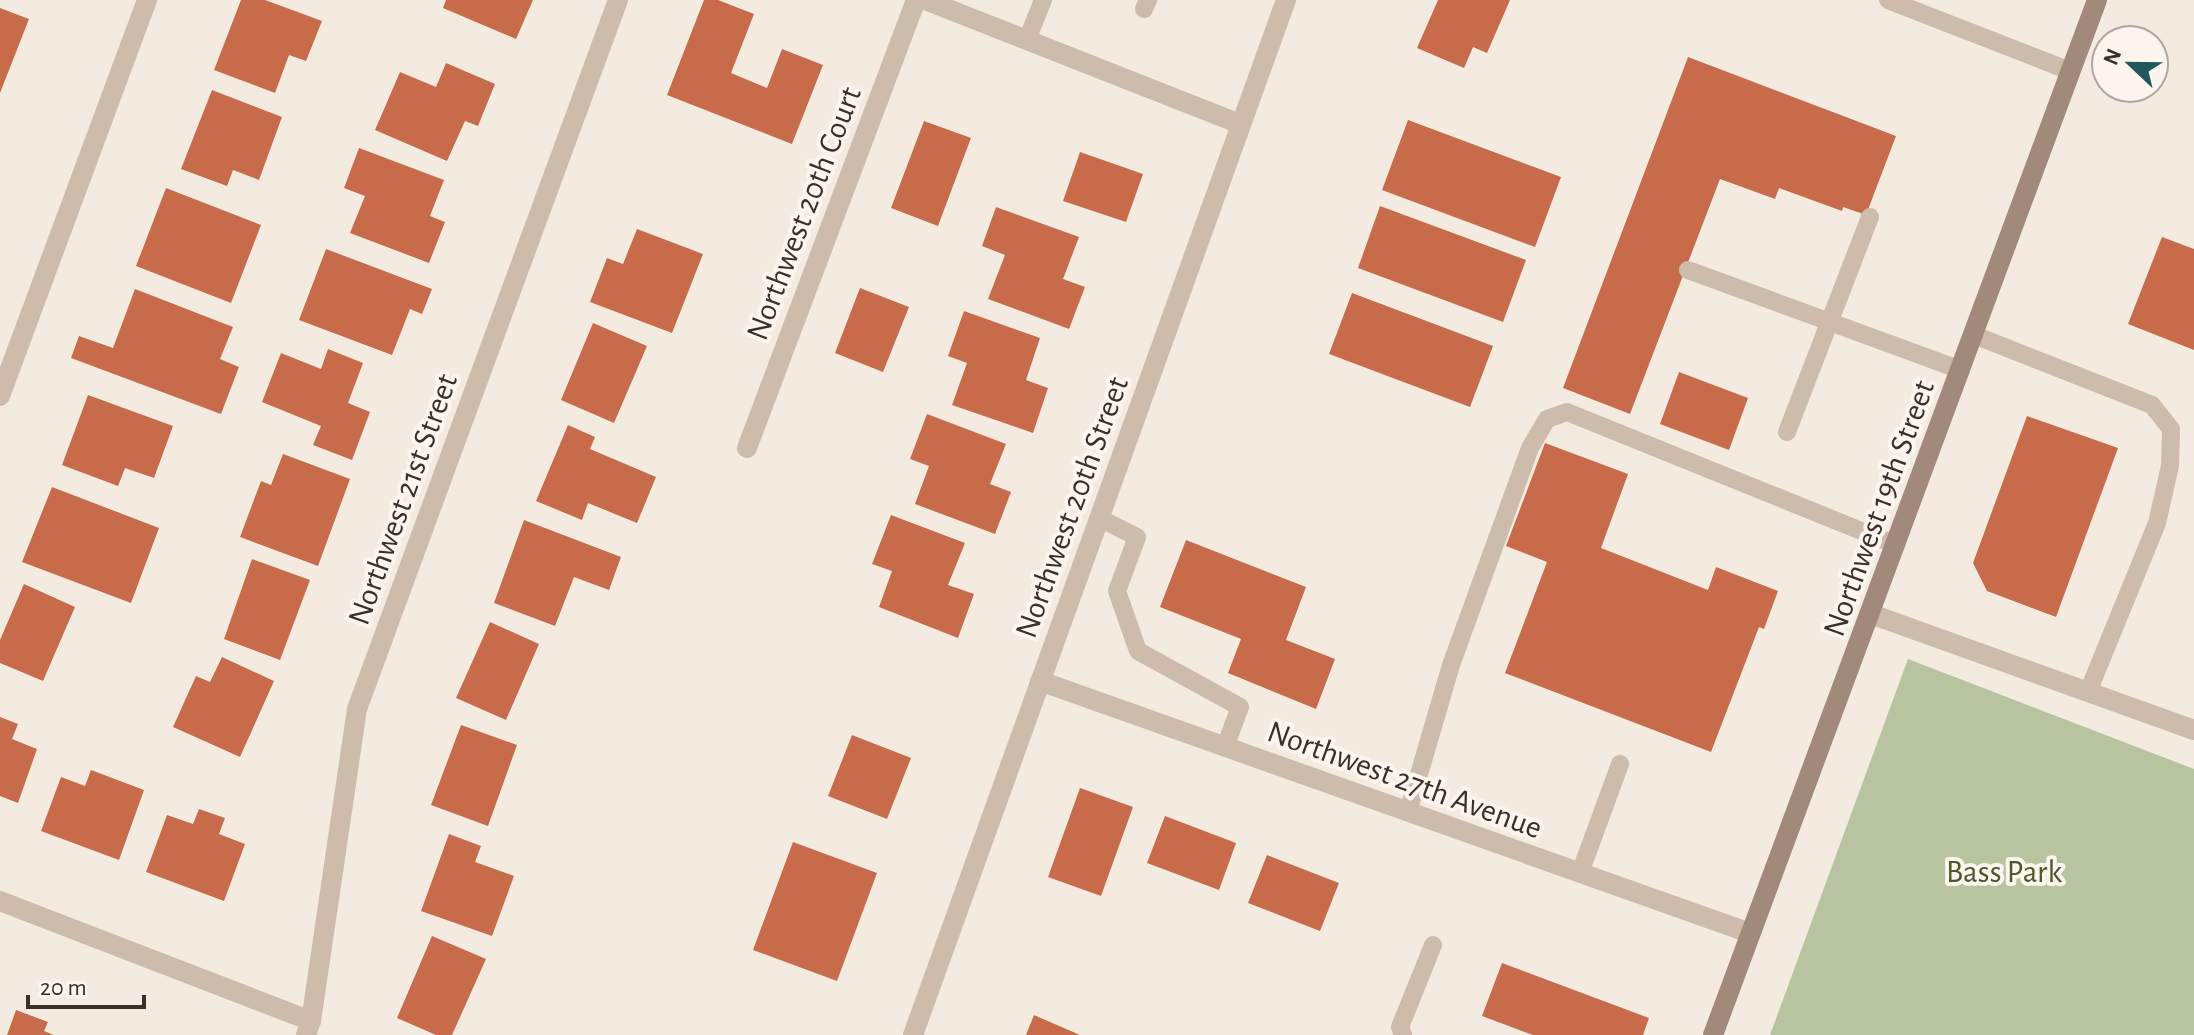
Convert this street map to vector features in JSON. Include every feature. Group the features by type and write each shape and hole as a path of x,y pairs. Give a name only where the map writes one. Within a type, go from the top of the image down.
{"street":[{"path":"0,396 147,0"},
{"name":"Northwest 21st Street","path":"308,1028 357,709 618,0"},
{"name":"Northwest 20th Court","path":"747,448 916,0"},
{"path":"925,0 1240,124"},
{"name":"Northwest 20th Street","path":"913,1035 1286,0"},
{"name":"Northwest 19th Street","path":"1713,1035 2097,0"},
{"path":"1871,614 2194,730"},
{"name":"Northwest 27th Avenue","path":"1040,681 1750,933"},
{"path":"0,901 308,1028"}],"lane":[{"path":"1027,40 1043,0"},
{"path":"1888,0 2070,71"},
{"path":"1787,432 1870,217"},
{"path":"1688,270 1961,370"},
{"path":"1974,335 2152,405 2171,429 2170,466 2157,523 2088,692"},
{"path":"1408,812 1451,665 1530,448 1547,419 1567,412 1896,545"},
{"path":"1099,518 1137,537 1117,591 1138,651 1240,707 1225,747"},
{"path":"1580,873 1620,764"},
{"path":"1403,1035 1400,1027 1433,945"}],"green space":[{"name":"Bass Park","path":"1908,659 2194,769 2194,1035 1770,1035"}],"building":[{"path":"241,0 265,0 322,21 306,61 289,55 275,93 214,70"},
{"path":"446,0 533,0 516,39 443,8"},
{"path":"704,0 718,0 754,14 731,73 767,88 782,49 823,65 792,144 667,95"},
{"path":"1438,0 1510,0 1487,53 1473,47 1464,68 1417,48"},
{"path":"0,8 29,19 0,93"},
{"path":"1688,57 1896,136 1866,215 1843,207 1842,211 1779,188 1775,199 1720,179 1630,414 1563,388"},
{"path":"446,63 495,84 478,126 465,121 447,161 375,130 400,72 436,87"},
{"path":"212,90 282,117 259,180 233,170 227,186 181,169"},
{"path":"1408,120 1561,177 1535,247 1382,190"},
{"path":"924,121 971,138 938,226 891,208"},
{"path":"359,148 444,180 430,216 445,222 429,263 350,233 365,196 344,188"},
{"path":"1080,152 1143,174 1126,222 1063,201"},
{"path":"166,188 261,225 231,303 136,266"},
{"path":"1380,206 1526,260 1503,322 1358,268"},
{"path":"996,207 1079,237 1063,279 1085,287 1069,329 988,299 1005,255 982,246"},
{"path":"637,229 703,254 672,333 590,302 607,258 623,264"},
{"path":"2162,237 2194,249 2194,350 2128,324"},
{"path":"326,249 432,289 422,314 410,309 392,355 299,320"},
{"path":"860,288 909,307 883,372 835,353"},
{"path":"135,289 233,327 220,359 239,367 221,414 71,358 79,336 113,348"},
{"path":"1352,293 1493,346 1470,407 1329,354"},
{"path":"964,311 1040,338 1026,380 1048,388 1033,433 952,405 967,363 948,356"},
{"path":"593,323 647,346 614,423 561,400"},
{"path":"328,349 363,363 348,403 370,412 352,460 313,445 321,426 262,402 281,353 321,369"},
{"path":"1679,372 1748,398 1729,450 1660,424"},
{"path":"88,395 173,426 154,478 125,468 118,486 62,465"},
{"path":"927,414 1006,444 990,484 1011,492 995,534 915,504 929,466 910,459"},
{"path":"2027,416 2118,448 2056,617 1987,591 1973,563"},
{"path":"568,425 595,437 590,449 656,477 637,523 588,503 582,520 536,501"},
{"path":"1545,443 1628,474 1601,548 1708,590 1716,567 1778,591 1764,629 1759,627 1711,752 1505,673 1547,562 1506,546"},
{"path":"283,454 350,479 318,566 240,537 261,481 271,485"},
{"path":"52,487 159,528 131,603 22,562"},
{"path":"891,515 965,543 948,585 974,594 958,638 879,607 892,571 872,564"},
{"path":"524,520 621,557 609,590 574,577 555,626 494,603"},
{"path":"1186,540 1306,587 1286,640 1335,659 1316,709 1228,673 1241,639 1160,607"},
{"path":"252,559 310,580 280,660 224,639"},
{"path":"24,584 75,607 43,681 0,663 0,640"},
{"path":"490,622 539,644 506,720 456,698"},
{"path":"222,657 274,681 240,757 173,727 196,676 210,682"},
{"path":"0,717 18,724 12,739 37,749 18,803 0,796"},
{"path":"461,725 517,745 488,826 431,805"},
{"path":"852,735 911,758 887,819 828,796"},
{"path":"91,770 144,790 119,860 41,831 61,777 85,786"},
{"path":"1080,788 1133,807 1101,896 1048,877"},
{"path":"199,809 225,818 219,834 245,844 224,901 146,872 167,815 193,824"},
{"path":"1165,816 1236,843 1219,890 1147,863"},
{"path":"449,834 481,846 475,862 514,876 492,936 421,911"},
{"path":"793,842 877,873 837,981 753,950"},
{"path":"1267,855 1339,883 1320,931 1248,903"},
{"path":"432,936 486,959 452,1035 436,1035 397,1018"},
{"path":"1502,963 1649,1018 1643,1035 1533,1035 1482,1016"},
{"path":"16,1010 48,1022 44,1031 54,1035 7,1035"},
{"path":"1034,1015 1080,1035 1026,1035"}]}
